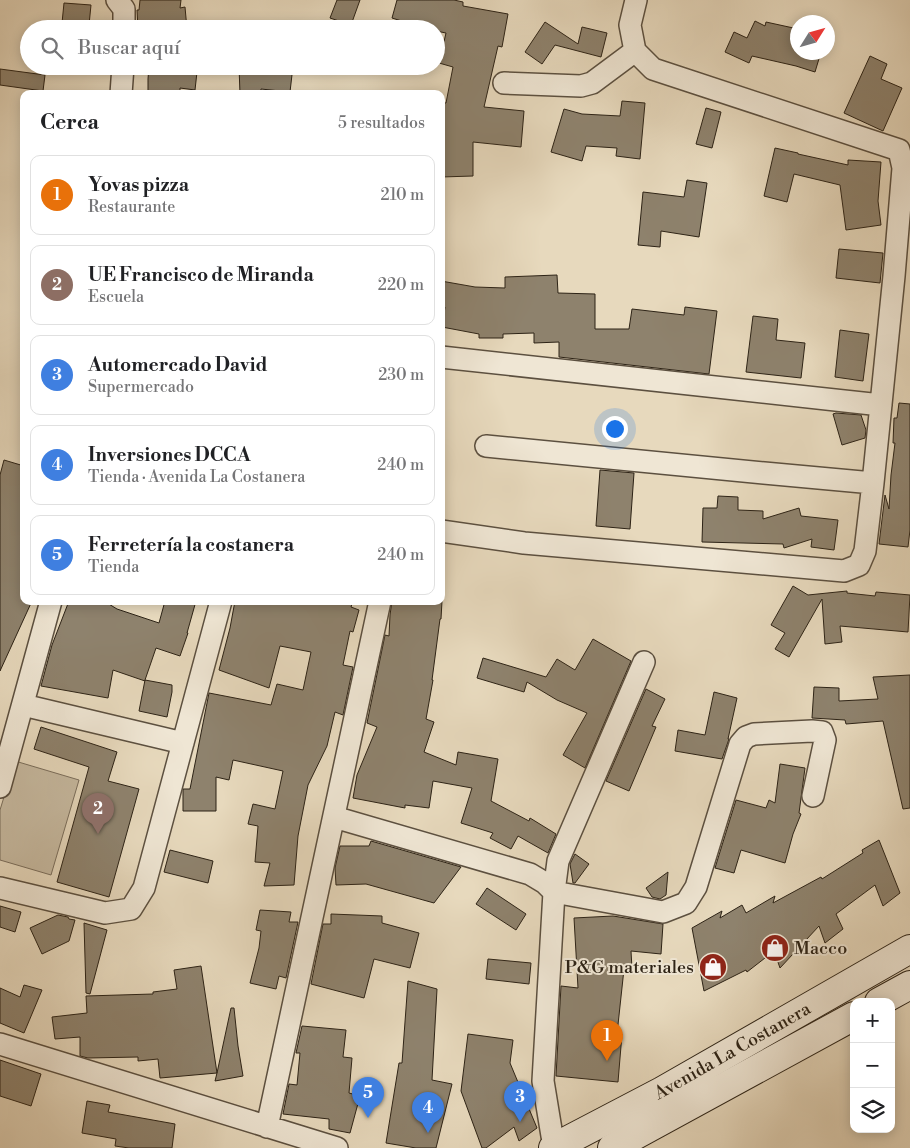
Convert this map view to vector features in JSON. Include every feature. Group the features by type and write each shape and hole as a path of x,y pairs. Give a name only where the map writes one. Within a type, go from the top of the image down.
{"street":[{"path":"117,0 124,9 124,20"},
{"path":"445,532 524,543 844,571 859,565 865,551 894,276 903,168 899,150 653,69 635,51 630,25 636,0"},
{"path":"504,82 581,86 592,83 635,51"},
{"path":"121,90 122,75"},
{"path":"445,357 881,405"},
{"path":"486,446 873,483"},
{"path":"0,787 50,605"},
{"path":"0,888 105,913 131,909 144,888 220,605"},
{"path":"268,1127 379,605"},
{"path":"553,1148 543,1081 554,892 558,861 644,662"},
{"path":"23,706 183,743"},
{"path":"334,817 530,874 545,883 554,892 663,912 686,903 696,887 740,744 746,737 754,734 822,732 825,740 813,796"},
{"name":"Avenida La Costanera","path":"553,1148 662,1090 910,949"},
{"path":"886,998 910,985"},
{"name":"Avenida La Costanera","path":"612,1148 850,1018"},
{"path":"0,1044 268,1127 314,1144 337,1148"}],"shaded area":[{"path":"15,761 79,780 51,875 0,860 0,810"}],"building":[{"path":"140,0 181,0 180,8 185,7 186,20 138,20 137,10 139,10"},
{"path":"337,0 360,0 353,20 330,18"},
{"path":"397,0 454,0 463,2 463,6 508,14 502,47 498,46 484,107 524,111 521,147 473,142 473,176 445,177 445,103 453,67 445,65 445,20 398,20 392,18"},
{"path":"64,3 91,5 90,20 62,20"},
{"path":"755,21 765,26 766,22 790,27 790,60 819,60 815,72 752,56 749,63 725,52 734,32 747,38"},
{"path":"545,22 578,44 582,27 607,33 601,57 555,45 542,64 525,52"},
{"path":"870,56 887,64 881,79 902,88 883,131 844,113"},
{"path":"0,69 20,72 20,75 45,75 43,90 0,85"},
{"path":"148,75 197,75 195,90 180,88 180,90 148,90"},
{"path":"239,75 292,75 290,90 240,90"},
{"path":"622,101 645,103 640,159 616,156 617,148 586,146 582,161 551,152 564,109 582,114 620,116"},
{"path":"706,108 721,112 712,148 696,144"},
{"path":"775,148 848,165 848,160 881,162 878,201 881,225 846,230 840,185 794,174 787,202 764,196"},
{"path":"687,180 707,183 699,237 661,231 660,247 638,245 643,192 684,197"},
{"path":"839,249 883,253 880,283 836,278"},
{"path":"557,275 558,293 595,294 595,329 629,329 632,309 684,315 685,307 717,311 709,374 559,357 559,342 534,343 534,333 503,334 503,338 479,338 479,334 445,328 445,282 475,287 505,288 505,277"},
{"path":"753,316 778,319 776,340 805,343 801,378 746,372"},
{"path":"840,330 869,334 863,381 835,377"},
{"path":"899,403 910,404 910,530 908,547 879,544 885,495 889,509 895,443 893,443 894,418 897,418"},
{"path":"833,414 861,415 866,430 865,438 842,445"},
{"path":"4,460 20,465 20,605 30,605 0,671 0,475"},
{"path":"600,470 634,473 630,529 596,526"},
{"path":"718,496 738,497 738,510 763,511 763,519 799,508 801,516 838,520 834,550 811,547 812,539 784,548 783,544 702,542 703,508 717,508"},
{"path":"793,586 808,595 847,591 847,593 875,596 876,592 910,595 908,632 840,626 842,642 825,644 822,599 789,657 775,649 785,633 771,625"},
{"path":"67,605 110,605 159,623 164,605 195,605 180,656 156,648 145,680 172,685 167,717 139,711 145,681 113,670 108,698 41,686 52,645"},
{"path":"234,605 352,605 351,607 359,610 353,632 350,631 343,665 353,667 343,715 335,712 327,746 308,785 298,836 294,885 264,886 270,863 255,862 258,826 248,824 253,804 275,809 283,771 233,760 229,780 216,777 216,811 183,811 183,789 190,789 209,693 271,705 277,684 303,690 311,652 280,646 269,688 219,670"},
{"path":"391,605 442,605 433,680 426,719 434,722 424,752 456,765 458,752 498,759 491,801 529,821 530,818 556,834 548,853 518,836 511,849 490,838 493,833 461,823 472,788 433,781 429,808 405,805 405,808 353,798 357,775 377,727 367,723 385,635 389,636"},
{"path":"593,639 631,661 585,768 563,755 587,713 557,700 527,682 524,692 477,678 483,658 546,677 557,659 575,670"},
{"path":"910,675 910,808 903,809 883,721 846,724 845,720 812,718 814,687 839,688 839,701 878,699 873,677"},
{"path":"646,689 665,699 652,726 656,727 629,791 606,781"},
{"path":"714,692 737,698 729,739 722,759 675,751 678,730 705,735"},
{"path":"41,727 117,752 108,781 139,789 109,897 57,882 89,767 34,749"},
{"path":"780,764 805,768 799,813 801,814 785,863 741,850 734,873 715,868 736,800 766,808 769,800 775,803"},
{"path":"879,840 900,893 883,906 875,885 836,914 843,929 825,943 819,926 780,968 774,951 747,972 746,970 704,991 692,928 722,911 720,918 742,905 746,913 775,896 773,903 821,877 822,879 863,853 862,850"},
{"path":"371,841 461,867 434,903 366,884 336,885 335,868 340,846 369,846"},
{"path":"170,850 213,861 208,883 164,872"},
{"path":"575,854 589,864 575,883 573,883 570,864"},
{"path":"668,872 666,895 660,899 652,897 646,888"},
{"path":"487,888 526,914 516,930 476,904"},
{"path":"0,906 21,912 15,932 0,927"},
{"path":"260,910 291,912 289,922 298,922 286,978 279,976 276,989 250,983 259,948 261,931 256,930"},
{"path":"331,914 382,916 382,923 419,933 410,968 374,959 364,998 311,984 323,924 331,924"},
{"path":"58,915 75,920 69,941 42,954 30,928"},
{"path":"613,916 663,924 661,954 631,951 632,969 624,969 617,1034 622,1034 618,1082 556,1076 561,986 578,988 574,918"},
{"path":"84,923 107,930 90,994 86,993"},
{"path":"488,959 531,963 529,984 486,979"},
{"path":"201,966 217,1073 160,1078 158,1059 138,1061 138,1057 88,1058 80,1056 80,1037 55,1039 52,1017 87,1013 86,996 153,994 153,992 177,989 174,970"},
{"path":"408,981 437,989 432,1080 452,1084 436,1148 416,1148 386,1143 399,1063 402,1063"},
{"path":"24,985 42,990 24,1033 0,1023 0,988 20,997"},
{"path":"231,1008 234,1008 243,1076 215,1081"},
{"path":"302,1026 346,1030 343,1057 352,1058 349,1093 360,1096 350,1133 329,1129 329,1119 283,1114 289,1084 297,1085 300,1053 296,1053"},
{"path":"468,1034 513,1040 510,1063 537,1128 519,1141 514,1127 486,1148 482,1148 461,1091"},
{"path":"0,1060 41,1074 31,1106 0,1096"},
{"path":"87,1101 110,1105 108,1112 175,1124 172,1148 129,1148 115,1146 116,1139 82,1133"}],"place":[{"name":"UE Francisco de Miranda","path":"98,834"},
{"name":"Macco","path":"775,948"},
{"name":"P&G materiales","path":"713,967"},
{"name":"Yovas pizza","path":"607,1061"},
{"name":"Ferretería la costanera","path":"368,1118"},
{"name":"Automercado David","path":"520,1122"},
{"name":"Inversiones DCCA","path":"428,1133"}]}
